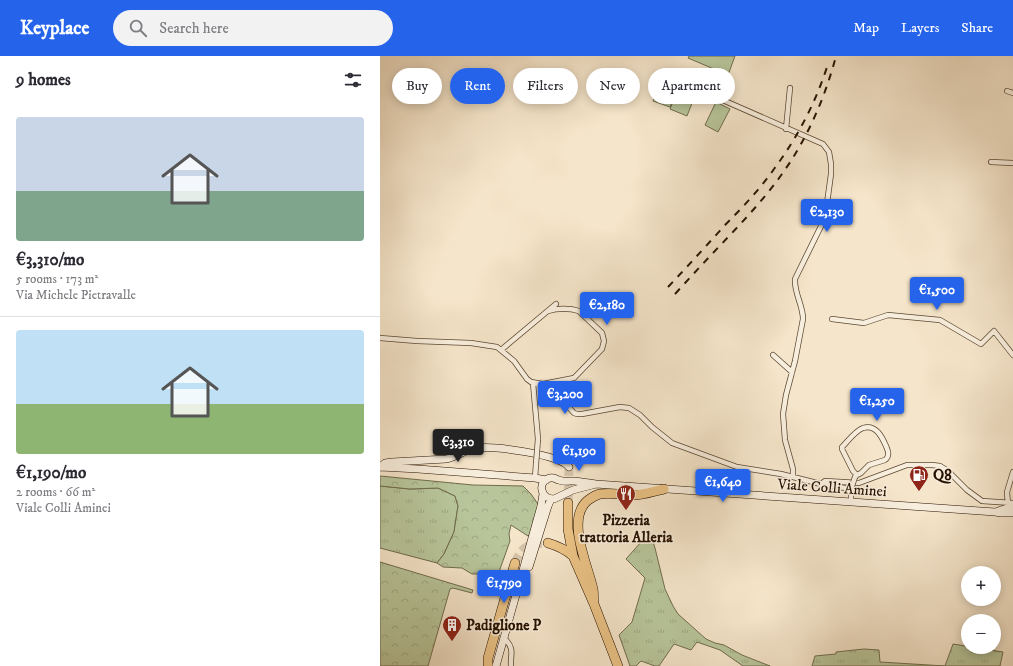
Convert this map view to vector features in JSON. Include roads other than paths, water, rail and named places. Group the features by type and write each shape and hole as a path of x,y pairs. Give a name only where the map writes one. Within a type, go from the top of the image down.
{"highway":[{"path":"594,604 593,590 582,549 578,525 579,515 583,505 598,494 635,495 664,489"},
{"path":"568,503 568,529 573,556 594,604 618,666"},
{"path":"548,544 558,546 573,556"},
{"path":"488,666 488,658 515,563"}],"main road":[{"path":"380,467 385,463 392,462 452,458 470,449 477,448 507,449 542,455 556,459 569,467"},
{"path":"380,467 546,480 552,478 559,480 562,486 562,493 560,496"},
{"path":"496,666 541,506 543,494 542,486 546,480"},
{"name":"Viale Colli Aminei","path":"559,480 664,489 995,512 1011,506"},
{"path":"543,494 551,499 557,498 573,490 596,484"},
{"path":"499,666 551,499"}],"street":[{"path":"786,129 790,88"},
{"path":"1007,91 1013,93"},
{"path":"732,104 786,129 823,144 829,152 831,164 825,218 795,279 795,286 803,314 796,354 786,394 784,414 785,440 793,469 793,476"},
{"path":"991,162 1013,163"},
{"path":"502,350 556,304"},
{"path":"543,384 574,378 602,349 604,341 602,333 579,311 554,309 548,311"},
{"path":"832,319 864,323 888,315 940,320 981,344 994,331 1013,355"},
{"path":"380,338 471,343 497,347 514,361 527,379 533,383 549,386 574,413 582,414 626,407 640,415 672,443 737,467 793,476 842,488 849,491 851,497 850,502"},
{"path":"773,355 792,372"},
{"path":"533,383 538,439 535,478"},
{"path":"849,491 856,476 869,465 885,460 888,456 888,452 880,434 872,428 863,428 858,431 842,447 856,476"},
{"path":"821,484 825,481 859,483 907,465 932,465 940,466 948,471 967,490 982,500 1011,506 1007,492 1013,472"},
{"path":"506,640 510,644 512,650 510,666"}],"tunnel":[{"path":"568,503 569,467"},
{"path":"515,563 520,553 527,547 536,544 548,543"}],"railway":[{"path":"675,294 751,212 770,190 791,161 821,103 836,56"},
{"path":"668,287 751,198 774,169 805,120 827,67"}],"place":[{"name":"Q8","path":"919,492"},
{"name":"Pizzeria trattoria Alleria","path":"626,511"},
{"name":"Padiglione P","path":"452,642"}]}
